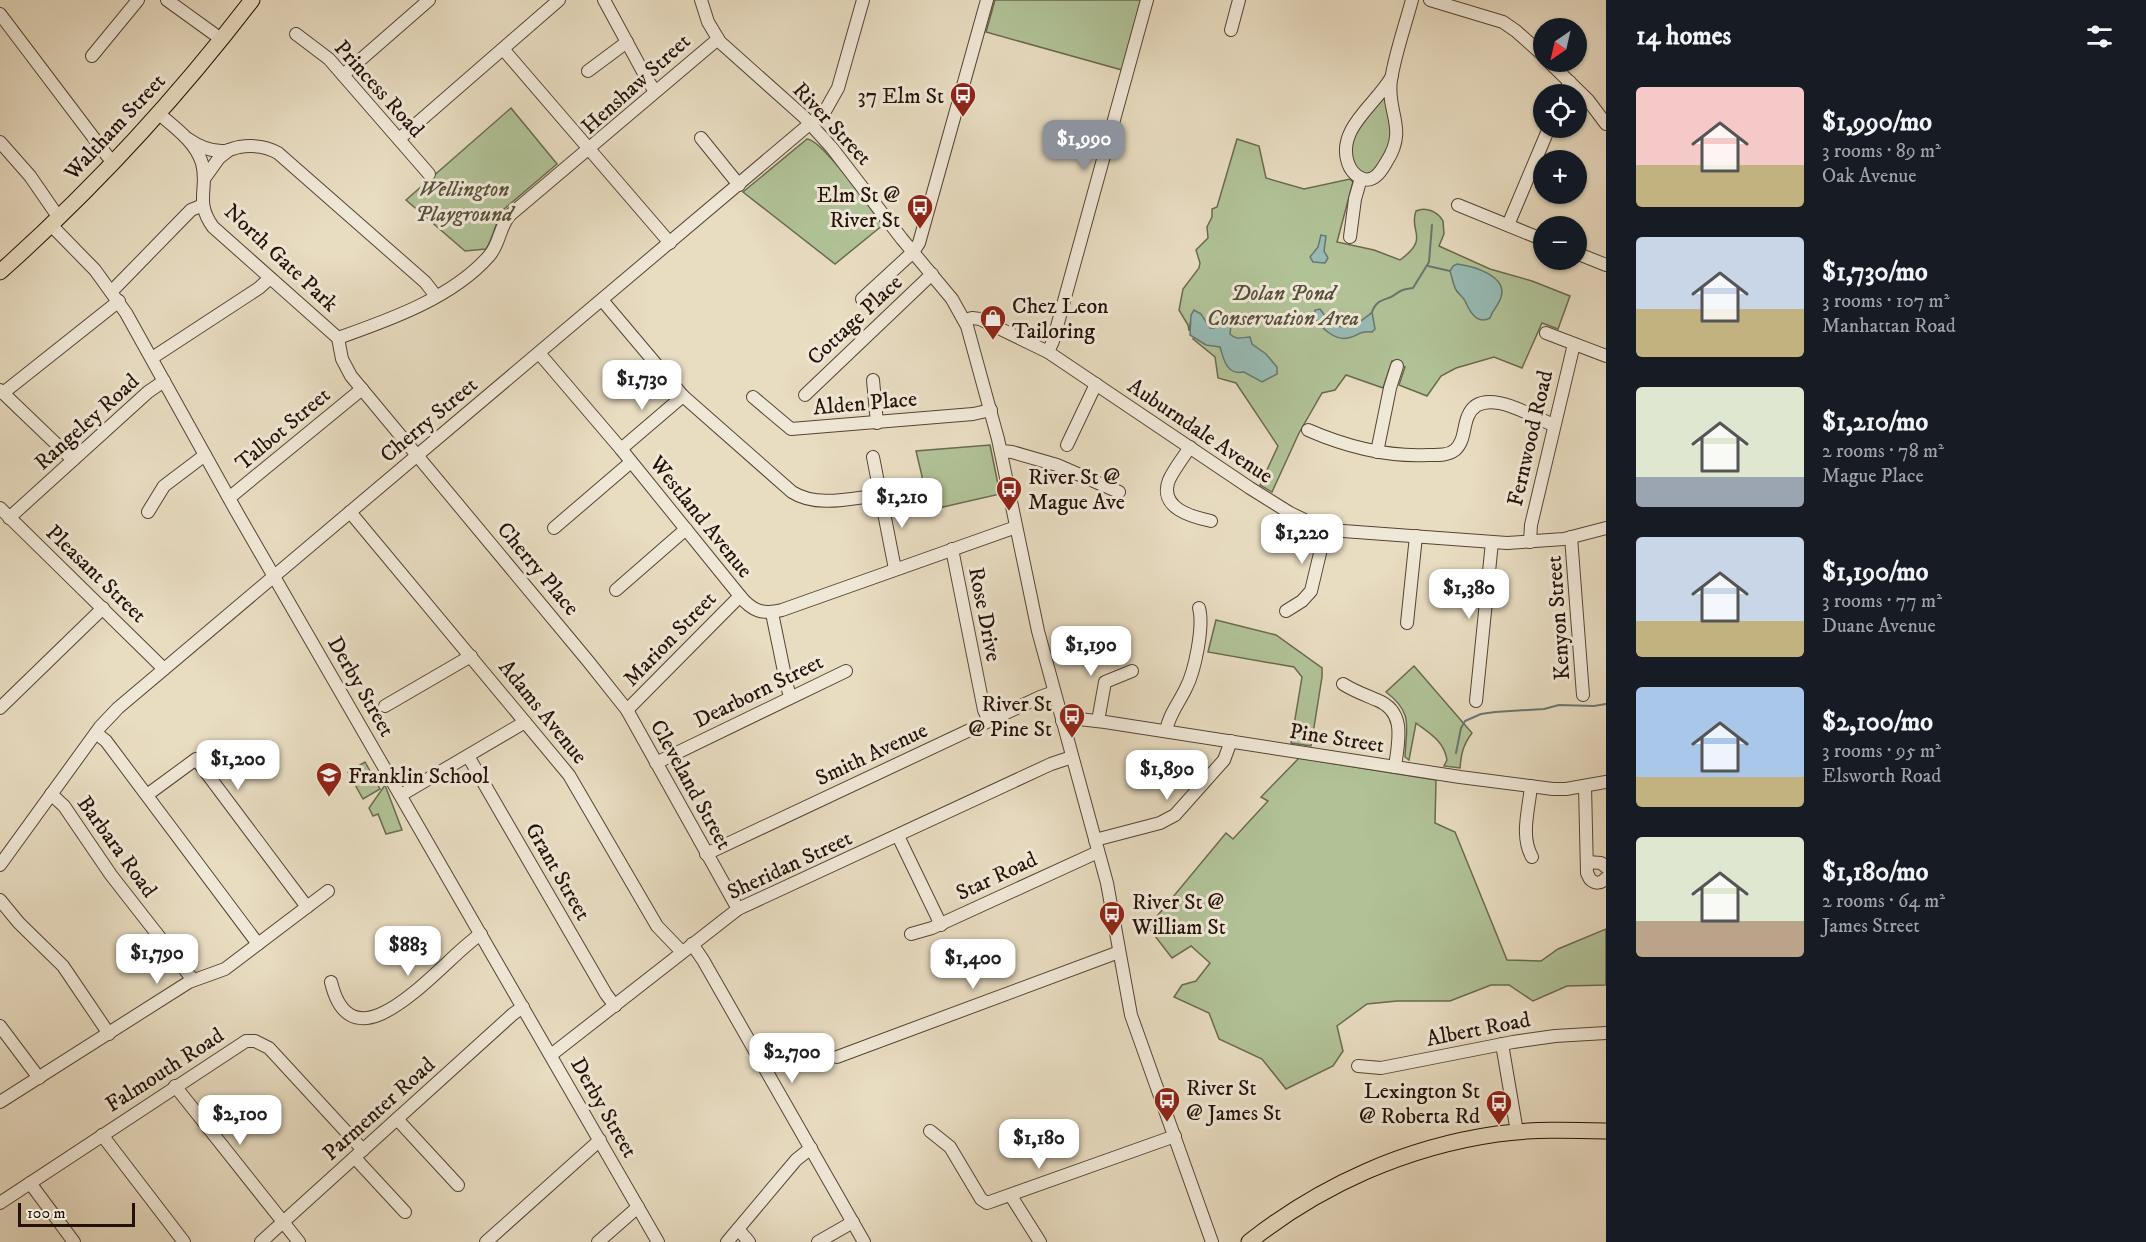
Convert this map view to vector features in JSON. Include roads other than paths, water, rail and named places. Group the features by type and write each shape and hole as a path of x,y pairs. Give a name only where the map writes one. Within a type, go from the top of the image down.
{"main road":[{"name":"Waltham Street","path":"0,272 55,221 158,113 252,0"},
{"path":"1249,1242 1308,1201 1344,1181 1415,1153 1451,1143 1517,1132 1606,1131"}],"street":[{"path":"92,56 138,0"},
{"path":"167,0 221,39"},
{"path":"343,75 429,0"},
{"path":"399,139 559,0"},
{"path":"604,0 656,91"},
{"name":"River Street","path":"701,0 708,22 718,39 736,58 811,124 841,158 955,303 965,320 1001,451 1036,622 1109,894 1133,1020 1212,1242"},
{"name":"Cherry Street","path":"0,865 96,733 117,708 825,111 837,93 863,0"},
{"path":"862,300 913,252 920,241 987,0"},
{"path":"1048,352 1053,341 1147,0"},
{"path":"1231,30 1239,0"},
{"path":"1392,76 1356,122 1347,140 1348,162 1354,174 1361,178 1371,179 1377,175 1395,144 1397,123 1391,94 1392,76 1412,0"},
{"path":"1430,0 1500,21 1533,46"},
{"path":"0,14 112,162"},
{"name":"Princess Road","path":"296,34 327,57 429,174"},
{"name":"Henshaw Street","path":"670,243 588,148 718,39"},
{"path":"588,71 627,42"},
{"path":"338,338 392,318 436,296 461,280 487,259 498,244 507,218 588,148 503,49"},
{"path":"1560,72 1592,105 1606,124"},
{"name":"North Gate Park","path":"158,113 188,139 200,157 204,180 203,205 206,216 216,230 338,338"},
{"path":"701,138 739,185"},
{"path":"1509,225 1545,138"},
{"path":"188,139 209,149 260,147 282,156 425,282 436,296"},
{"name":"Derby Street","path":"0,142 30,176 55,221 115,296 658,1242"},
{"path":"204,180 213,165 229,150"},
{"path":"1350,237 1355,199 1361,178"},
{"path":"72,460 2,391 115,296 191,210 203,205"},
{"path":"1458,205 1533,235"},
{"path":"1587,257 1606,265"},
{"name":"Cottage Place","path":"805,395 932,274"},
{"name":"Rangeley Road","path":"152,358 259,288 270,278"},
{"path":"602,300 683,396 789,489 799,496 822,501 880,495"},
{"name":"Auburndale Avenue","path":"965,320 980,319 1048,352 1281,508 1303,520 1326,528 1492,542 1530,542 1571,537 1606,528"},
{"path":"1545,333 1606,356"},
{"name":"Cherry Place","path":"338,338 343,363 362,389 627,710"},
{"name":"Fernwood Road","path":"1530,542 1531,525 1553,425 1574,344"},
{"name":"Westland Avenue","path":"539,353 621,449 740,596 755,610 772,613"},
{"path":"1377,452 1390,388 1397,366"},
{"path":"873,380 877,423"},
{"name":"Rangeley Road","path":"9,518 148,392 164,381"},
{"path":"1067,445 1096,384"},
{"name":"Talbot Street","path":"229,498 362,389"},
{"path":"621,449 683,396"},
{"name":"Alden Place","path":"753,397 791,429 973,414 991,410"},
{"path":"1308,430 1347,445 1377,452 1416,456 1450,453 1461,442 1471,411 1479,404 1488,401 1503,404 1553,425"},
{"path":"1190,447 1170,478 1168,492 1172,504 1182,512 1211,521"},
{"path":"1001,451 1057,465 1119,492"},
{"path":"148,512 164,486 205,455"},
{"path":"873,456 895,569"},
{"path":"554,528 631,462"},
{"name":"Pleasant Street","path":"0,508 164,669"},
{"name":"Adams Avenue","path":"350,512 575,784 657,926 703,960 864,1242"},
{"path":"790,696 772,613 1016,527"},
{"path":"1286,611 1302,602 1311,591 1326,528"},
{"path":"616,590 686,529"},
{"path":"1407,624 1416,536"},
{"name":"Kenyon Street","path":"1571,537 1583,695"},
{"path":"1476,701 1492,542"},
{"name":"Rose Drive","path":"952,549 988,721"},
{"name":"Marion Street","path":"627,710 740,596"},
{"path":"0,708 103,608"},
{"path":"1166,731 1170,716 1189,680 1201,628 1199,608"},
{"path":"385,706 471,656"},
{"name":"Dearborn Street","path":"656,763 790,696 846,671"},
{"path":"1098,721 1105,682 1132,671"},
{"path":"1342,684 1384,703 1394,714 1399,729 1395,767"},
{"name":"Smith Avenue","path":"706,854 1054,692"},
{"name":"Cleveland Street","path":"627,710 738,909"},
{"name":"Pine Street","path":"1062,721 1079,719 1098,721 1395,767 1562,790 1606,782"},
{"path":"401,795 525,722"},
{"path":"96,733 106,741 258,944"},
{"name":"Star Road","path":"911,934 941,925 1096,846 1175,815 1224,760 1231,741"},
{"name":"Grant Street","path":"468,756 615,1006"},
{"name":"Sheridan Street","path":"551,1055 738,909 1051,764 1072,757"},
{"path":"147,795 196,759 307,907"},
{"path":"1531,786 1525,837 1532,857"},
{"path":"1585,786 1587,867 1590,879 1596,883 1606,878"},
{"name":"Barbara Road","path":"51,794 64,806 111,875 193,980"},
{"path":"898,836 941,925"},
{"path":"1587,867 1600,862 1606,867"},
{"path":"0,1102 193,980 225,969 328,891"},
{"path":"0,900 19,923 63,966 109,1034"},
{"path":"331,982 338,1002 349,1014 362,1018 373,1016 399,1005 481,934"},
{"path":"837,1057 1119,952"},
{"name":"Parmenter Road","path":"261,1242 523,1007"},
{"path":"0,1026 39,1078"},
{"name":"Albert Road","path":"1358,1066 1381,1068 1502,1044 1555,1036 1606,1033"},
{"name":"Falmouth Road","path":"0,1203 175,1086 242,1043 251,1041 260,1043 273,1052 405,1212"},
{"path":"1502,1044 1517,1132"},
{"path":"175,1086 299,1242"},
{"path":"397,1119 458,1185"},
{"path":"930,1131 950,1147 982,1201 990,1203 1175,1136"},
{"path":"102,1135 184,1242"},
{"path":"486,1242 600,1140"},
{"path":"727,1242 796,1160 811,1148"},
{"path":"30,1183 74,1242"},
{"path":"1011,1196 1040,1242"},
{"path":"598,1242 638,1207"},
{"path":"818,1242 853,1222"},
{"path":"738,1229 749,1242"}],"water":[{"path":"1321,235 1326,236 1324,251 1328,258 1325,263 1313,262 1310,257 1318,247"},
{"path":"1457,264 1488,273 1499,283 1502,290 1501,297 1490,318 1478,319 1456,290 1450,271"},
{"path":"1320,309 1329,320 1343,327 1355,325 1372,312 1375,329 1372,332 1363,332 1352,337 1338,338 1325,330 1315,319 1315,310"},
{"path":"1194,310 1201,314 1210,328 1214,328 1223,320 1231,325 1230,334 1233,336 1250,337 1252,344 1266,354 1277,367 1277,374 1262,382 1244,372 1230,369 1220,347 1206,345 1190,335 1191,315"}],"waterway":[{"path":"1372,312 1379,302 1402,290 1413,288 1429,262 1432,225"},
{"path":"1428,266 1450,271"},
{"path":"1456,753 1461,728 1465,721 1481,714 1544,709 1559,705 1606,704"}],"place":[{"name":"37 Elm St","path":"963,118"},
{"name":"Elm St @ River St","path":"920,230"},
{"name":"Chez Leon Tailoring","path":"993,341"},
{"name":"River St @ Mague Ave","path":"1009,512"},
{"name":"River St @ Pine St","path":"1072,739"},
{"name":"Franklin School","path":"329,798"},
{"name":"River St @ William St","path":"1112,937"},
{"name":"River St @ James St","path":"1167,1123"},
{"name":"Lexington St @ Roberta Rd","path":"1499,1126"}],"park label":[{"name":"Wellington Playground","path":"464,200"},
{"name":"Dolan Pond Conservation Area","path":"1283,304"}]}
